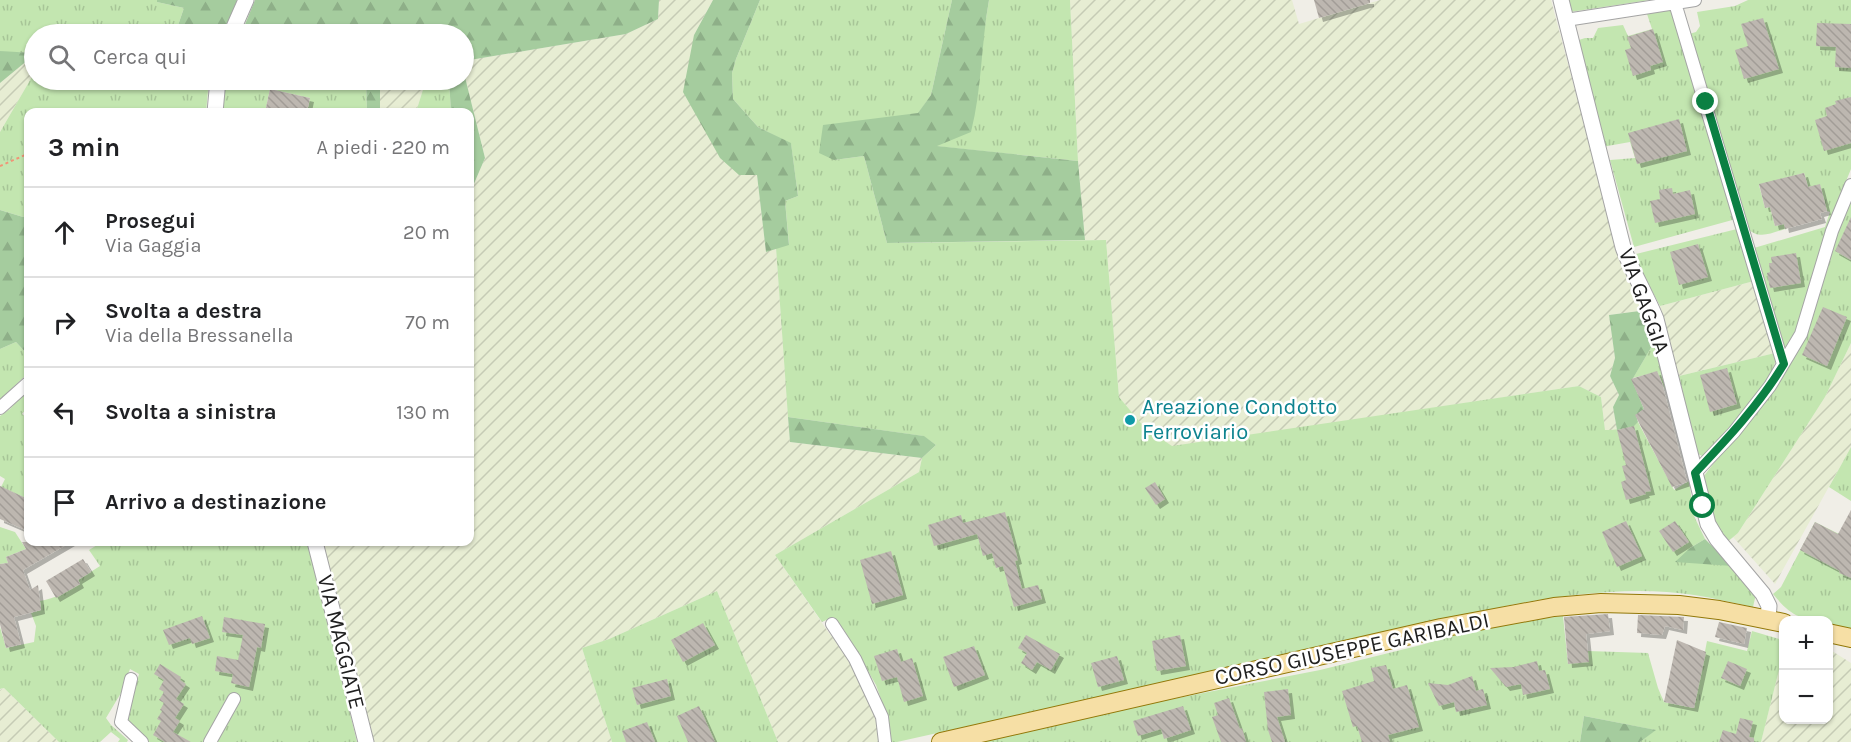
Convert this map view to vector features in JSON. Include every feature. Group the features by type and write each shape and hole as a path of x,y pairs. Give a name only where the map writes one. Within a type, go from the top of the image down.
{"main road":[{"name":"CORSO GIUSEPPE GARIBALDI","path":"940,742 1441,628 1554,607 1601,603 1679,605 1776,621"},
{"path":"1833,634 1851,638"}],"street":[{"path":"235,24 246,0"},
{"name":"VIA GAGGIA","path":"1561,0 1623,247 1656,319 1708,524 1763,594 1776,621"},
{"path":"1566,20 1695,0"},
{"path":"1675,3 1784,364"},
{"path":"215,108 217,90"},
{"path":"1695,473 1770,386 1801,334 1832,231 1851,185"},
{"path":"0,408 24,387"},
{"name":"VIA MAGGIATE","path":"316,546 366,742"},
{"path":"832,624 855,659 882,717 885,742"},
{"path":"131,679 121,722 142,742"},
{"path":"210,742 234,699"}],"path":[{"path":"0,166 24,155"}],"green space":[{"path":"0,0 157,0 157,2 184,8 178,24 24,24 24,53 0,51"},
{"path":"157,0 237,0 229,24 178,24 184,8 157,2"},
{"path":"255,0 659,0 658,19 626,34 474,59 474,24 245,24"},
{"path":"659,0 713,0 694,35 757,175 766,251 776,248 790,442 922,458 919,472 775,555 829,633 851,659 879,718 881,742 778,742 717,591 609,639 582,648 612,742 373,742 324,546 474,546 474,184 485,158 468,90 474,90 474,59 626,34 658,19"},
{"path":"713,0 760,0 732,73 733,99 758,127 791,143 798,196 785,201 789,245 766,252 757,175 739,175 720,158 683,92 694,35"},
{"path":"760,0 952,0 931,95 918,114 834,160 864,156 887,243 1106,240 1119,397 1145,428 1172,446 1579,386 1601,397 1605,430 1627,428 1638,422 1674,490 1689,481 1694,516 1705,539 1690,548 1732,566 1756,594 1753,607 1694,595 1649,591 1604,592 1537,600 890,742 887,716 876,685 844,630 833,617 822,622 775,555 919,472 922,458 936,445 923,436 788,417 776,248 789,244 785,201 798,196 791,144 758,127 733,99 732,73"},
{"path":"952,0 989,0 971,132 937,146 1078,161 1085,240 887,243 864,156 834,160 819,153 823,125 918,113 931,95"},
{"path":"989,0 1070,0 1078,161 935,146 985,25"},
{"path":"1070,0 1292,0 1299,24 1380,0 1551,0 1617,248 1647,310 1609,315 1615,358 1610,376 1619,395 1613,407 1617,430 1605,430 1601,397 1579,386 1172,447 1145,428 1119,397 1106,240 1085,240 1078,161"},
{"path":"1568,0 1650,0 1570,12"},
{"path":"1748,0 1851,0 1851,169 1835,208 1805,313 1784,350 1754,248 1825,227 1830,212 1827,211 1820,185 1808,187 1804,173 1759,185 1765,208 1770,207 1775,226 1784,224 1786,230 1759,235 1746,227 1689,34 1696,32 1700,26 1697,12 1735,6"},
{"path":"1673,9 1736,219 1634,247 1610,160 1635,158 1630,142 1602,147 1579,40 1593,38 1598,28 1623,25 1628,36 1652,29 1647,14"},
{"path":"0,51 24,52 24,63 0,83"},
{"path":"24,63 24,90 0,132 0,83"},
{"path":"24,90 208,90 206,108 24,108 24,217 0,210 0,132"},
{"path":"224,90 270,90 266,108 222,108"},
{"path":"274,90 366,90 367,108 308,108 310,98"},
{"path":"366,90 380,90 380,108 367,108"},
{"path":"380,90 423,90 417,108 380,108"},
{"path":"423,90 450,90 451,108 417,108"},
{"path":"450,90 468,90 473,108 451,108"},
{"path":"474,113 485,158 474,184"},
{"path":"1851,193 1851,343 1825,397 1738,533 1726,543 1711,512 1703,477 1784,373"},
{"path":"0,210 24,217 24,351 16,342 0,349"},
{"path":"1737,229 1754,281 1660,306 1639,266 1636,254"},
{"path":"1754,281 1775,353 1679,376 1660,306"},
{"path":"1647,310 1655,341 1632,380 1644,409 1636,415 1638,422 1634,426 1617,430 1613,407 1619,395 1610,376 1615,358 1609,315"},
{"path":"1655,341 1674,408 1657,372 1633,378"},
{"path":"16,342 24,351 24,377 0,400 0,349"},
{"path":"1851,343 1851,447 1775,584 1733,537 1738,533 1825,397"},
{"path":"1775,353 1775,362 1770,374 1751,403 1710,451 1702,456 1697,453 1679,376"},
{"path":"24,393 22,414 24,415 24,497 1,487 5,479 0,476 0,416 10,409"},
{"path":"788,417 924,436 936,445 922,458 790,442"},
{"path":"1851,447 1851,501 1829,487"},
{"path":"1815,522 1851,540 1851,630 1833,626 1833,616 1799,616 1791,612 1773,594 1781,587"},
{"path":"0,527 15,532 26,549 6,557 8,563 0,564"},
{"path":"1705,539 1732,566 1675,562 1690,548"},
{"path":"96,546 310,546 357,742 148,742 127,721 139,674 130,669 121,693 106,718 128,740 127,742 118,742 120,739 111,732 100,742 59,742 4,688 0,689 0,627 6,648 34,642 36,626 31,613 41,610 40,601 80,584 78,580 100,566 89,550"},
{"path":"717,591 778,742 612,742 582,648 609,639"},
{"path":"1563,616 1568,664 1588,651 1648,653 1664,702 1694,708 1707,641 1747,651 1752,631 1779,639 1779,670 1761,742 1640,742 1655,730 1584,716 1580,742 974,742 1086,716 1320,670 1491,625"},
{"path":"1833,652 1851,663 1851,742 1761,742 1779,670 1779,724 1833,724"},
{"path":"4,688 59,742 0,742 0,690"},
{"path":"1584,716 1656,730 1640,742 1580,742"}],"building":[{"path":"1314,0 1370,0 1370,3 1319,18"},
{"path":"1763,18 1779,69 1744,79 1735,50 1748,46 1741,24"},
{"path":"1817,23 1851,24 1851,68 1835,67 1836,47 1816,46"},
{"path":"1653,29 1663,62 1650,66 1651,70 1633,76 1625,50 1631,48 1627,37"},
{"path":"270,90 310,98 308,108 266,108"},
{"path":"1851,97 1851,143 1824,151 1815,120 1827,116 1825,108 1836,104 1835,101"},
{"path":"1679,119 1687,151 1637,164 1628,133"},
{"path":"1804,173 1808,187 1820,184 1827,211 1820,213 1822,219 1785,229 1784,224 1775,226 1770,207 1765,208 1759,184"},
{"path":"1672,188 1673,194 1690,190 1695,214 1655,223 1650,201 1660,199 1659,190"},
{"path":"1851,217 1851,260 1835,251"},
{"path":"1698,244 1708,277 1679,285 1670,252"},
{"path":"1796,253 1801,283 1770,288 1767,273 1770,272 1771,257"},
{"path":"1823,307 1847,317 1827,366 1802,355"},
{"path":"1727,368 1737,404 1710,412 1700,375"},
{"path":"1657,371 1687,482 1672,487 1635,415 1644,409 1631,379"},
{"path":"1634,426 1651,491 1626,500 1621,482 1626,480 1622,466 1626,465 1617,430"},
{"path":"1155,482 1165,499 1156,505 1145,488"},
{"path":"0,486 24,497 24,529 0,519"},
{"path":"1851,510 1851,578 1800,550 1815,522 1838,534"},
{"path":"1005,512 1018,560 1015,561 1022,589 1038,585 1042,599 1014,607 1003,566 996,568 992,553 983,556 977,534 934,546 928,525 961,515 963,523"},
{"path":"1626,521 1642,556 1617,567 1602,532"},
{"path":"1675,521 1689,542 1673,552 1659,531"},
{"path":"24,546 64,546 23,570 30,590 38,585 41,610 14,617 21,644 6,648 0,624 0,564 8,563 6,557 26,549"},
{"path":"891,551 903,595 872,604 860,560"},
{"path":"83,559 91,572 78,580 80,584 56,598 46,581"},
{"path":"1608,614 1610,631 1586,634 1589,662 1568,664 1564,617"},
{"path":"1638,615 1684,617 1683,630 1665,626 1662,635 1637,633"},
{"path":"202,616 210,638 192,644 190,638 169,645 163,630"},
{"path":"224,617 265,624 261,648 257,647 249,687 231,683 233,674 215,671 217,656 238,660 243,635 222,632"},
{"path":"1719,622 1747,628 1744,644 1715,637"},
{"path":"703,623 715,645 683,662 671,640"},
{"path":"1026,635 1060,654 1051,670 1037,662 1032,670 1021,663 1027,653 1018,648"},
{"path":"1180,635 1186,666 1157,671 1152,641"},
{"path":"1677,640 1706,652 1694,708 1664,702"},
{"path":"974,646 985,675 954,687 943,657"},
{"path":"897,649 901,662 912,658 923,696 904,702 897,677 882,681 874,656"},
{"path":"1117,656 1124,680 1098,687 1091,663"},
{"path":"1537,661 1539,671 1545,670 1550,689 1523,695 1521,684 1506,687 1490,668 1514,667"},
{"path":"1728,661 1747,669 1740,686 1721,678"},
{"path":"160,664 181,677 180,680 186,684 176,699 184,704 175,718 180,721 173,732 191,742 165,742 153,735 161,721 157,719 164,703 159,700 164,692 159,689 164,680 154,674"},
{"path":"1386,665 1393,689 1407,685 1419,727 1388,735 1390,742 1362,742 1357,726 1353,727 1342,691 1374,681 1371,668"},
{"path":"1472,676 1476,691 1483,689 1487,705 1456,712 1454,702 1439,706 1428,683 1448,685"},
{"path":"667,679 671,696 637,705 632,688"},
{"path":"1288,689 1291,715 1277,717 1285,742 1272,742 1268,730 1264,692"},
{"path":"1229,698 1246,742 1221,742 1212,717 1218,715 1214,703"},
{"path":"699,706 715,742 688,742 677,716"},
{"path":"1183,706 1191,730 1164,739 1161,729 1138,736 1133,721"},
{"path":"1740,718 1753,721 1749,737 1754,738 1754,742 1719,742 1723,730 1736,734"},
{"path":"647,722 655,742 626,742 622,731"}],"place":[{"name":"Areazione Condotto Ferroviario","path":"1130,420"}],"route":[{"path":"1703,506 1695,473 1734,432 1784,364 1706,102"}]}
